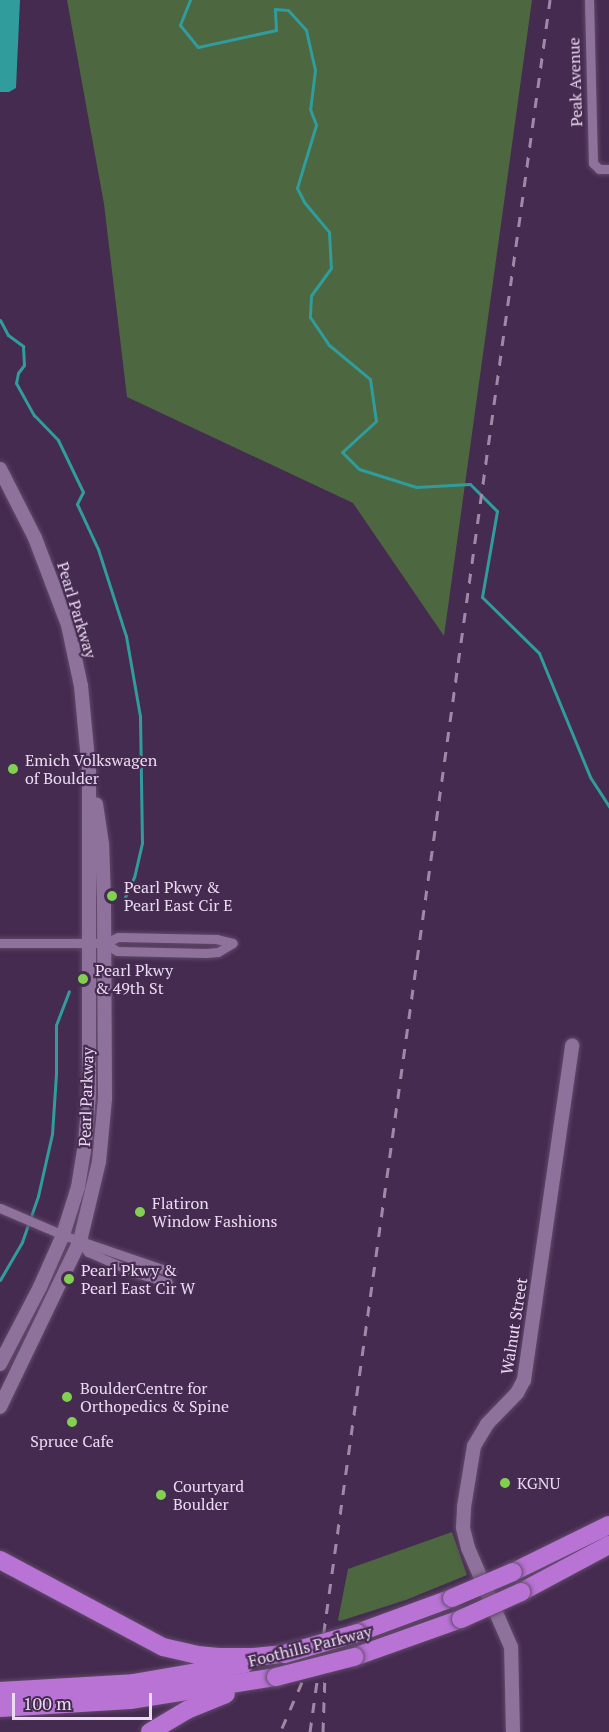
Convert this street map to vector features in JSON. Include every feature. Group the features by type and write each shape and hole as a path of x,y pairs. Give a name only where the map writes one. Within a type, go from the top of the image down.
{"highway":[{"name":"Foothills Parkway","path":"0,1691 92,1687 170,1678 230,1668 284,1654 357,1633 452,1598 513,1572 609,1525"},
{"name":"Foothills Parkway","path":"0,1708 130,1700 276,1677 354,1657 461,1619 521,1592 609,1545"},
{"path":"0,1552 57,1583 72,1598"},
{"path":"0,1560 144,1639 181,1652 239,1657 284,1654"},
{"path":"150,1732 203,1703 276,1677"}],"main road":[{"name":"Pearl Parkway","path":"0,470 35,538 68,625 83,695 89,770 87,1127 78,1187 63,1235 0,1364"},
{"name":"Pearl Parkway","path":"0,1407 80,1241 94,1190 104,1128 105,943 102,844 89,770"},
{"name":"Walnut Street","path":"513,1732 511,1647 468,1548 463,1528 464,1507 474,1446 487,1424 517,1393 524,1380 572,1045"}],"street":[{"name":"Peak Avenue","path":"589,0 592,163 599,169 609,169"},
{"path":"0,943 105,943 118,937 216,939 233,943 218,952 196,953 117,951 105,943"},
{"path":"0,1208 63,1235 171,1272"},
{"path":"80,1241 88,1252 136,1273 168,1282"}],"shaded area":[{"path":"0,0 20,0 16,88 9,92 0,92"},
{"path":"67,0 532,0 444,636 353,503 127,397 104,204"},
{"path":"452,1532 467,1575 406,1600 338,1620 348,1569"}],"waterway":[{"path":"190,0 180,25 198,47 276,30 275,9 288,10 306,30 315,70 310,109 316,125 297,188 304,202 329,232 331,268 311,296 310,317 329,345 370,379 376,421 342,452 359,469 416,487 470,484 497,511 482,597 539,653 590,777 609,806"},
{"path":"0,320 8,335 23,346 24,365 18,373 16,383 34,415 58,440 83,492 77,504 98,549 126,636 140,716 142,843 134,877 124,899"},
{"path":"0,1280 22,1242 38,1196 52,1134 56,1025 69,991"}],"railway":[{"path":"310,1732 550,0"},
{"path":"282,1728 315,1652"},
{"path":"323,1732 325,1675"}],"place":[{"name":"Emich Volkswagen of Boulder","path":"13,769"},
{"name":"Pearl Pkwy & Pearl East Cir E","path":"112,896"},
{"name":"Pearl Pkwy & 49th St","path":"83,979"},
{"name":"Flatiron Window Fashions","path":"140,1212"},
{"name":"Pearl Pkwy & Pearl East Cir W","path":"69,1279"},
{"name":"BoulderCentre for Orthopedics & Spine","path":"67,1397"},
{"name":"Spruce Cafe","path":"72,1422"},
{"name":"KGNU","path":"505,1483"},
{"name":"Courtyard Boulder","path":"161,1495"}]}
